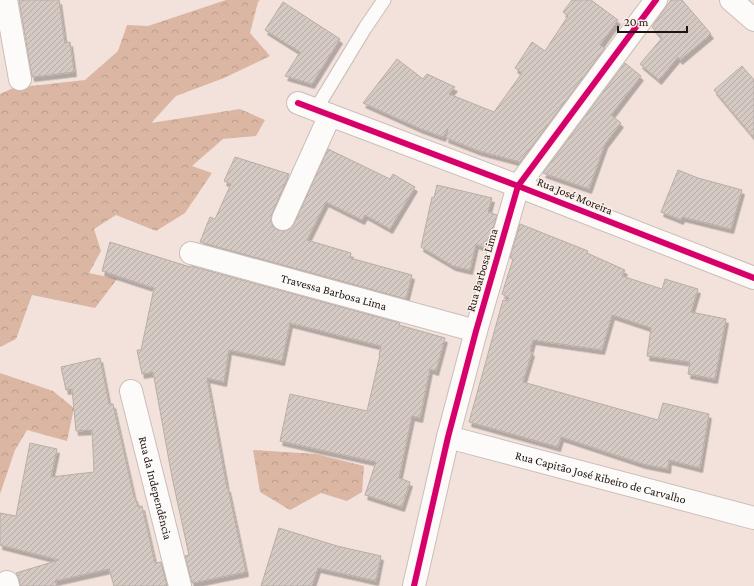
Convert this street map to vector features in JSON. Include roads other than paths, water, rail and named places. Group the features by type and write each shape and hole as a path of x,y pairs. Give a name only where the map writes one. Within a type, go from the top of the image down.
{"street":[{"path":"6,0 20,79"},
{"name":"Rua Barbosa Lima","path":"414,586 448,437 476,331 518,186 656,0"},
{"path":"731,0 754,20"},
{"path":"283,219 314,109"},
{"name":"Rua José Moreira","path":"314,109 518,186 754,278"},
{"name":"Travessa Barbosa Lima","path":"191,254 476,331"},
{"name":"Rua da Independência","path":"131,391 180,586"},
{"name":"Rua Capitão José Ribeiro de Carvalho","path":"448,437 754,518"}],"lane":[{"path":"314,109 384,0"}]}
